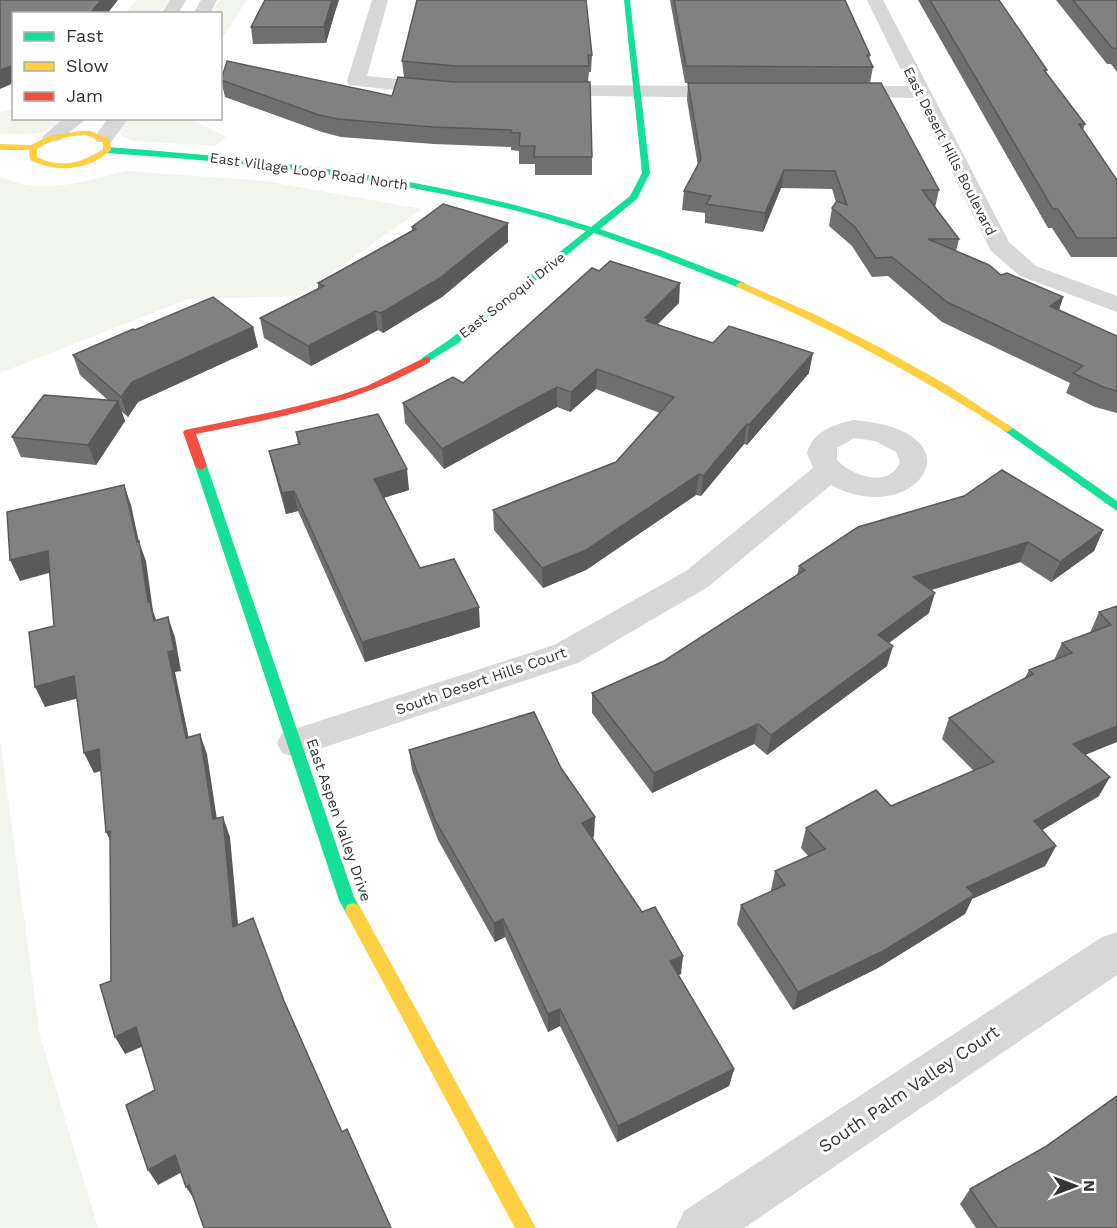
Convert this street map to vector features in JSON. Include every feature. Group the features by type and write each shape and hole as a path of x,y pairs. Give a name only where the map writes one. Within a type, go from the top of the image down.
{"street":[{"path":"380,0 356,81 456,91"},
{"name":"East Sonoqui Drive","path":"189,432 329,404 401,376 453,342 634,197 646,173 627,0"},
{"name":"East Desert Hills Boulevard","path":"875,0 999,246 1028,271 1117,304"},
{"path":"524,91 755,92"},
{"path":"826,92 921,92"},
{"path":"0,147 33,148 74,120"},
{"path":"33,148 33,158 38,162 57,166 93,160 118,120"},
{"name":"East Village Loop Road North","path":"52,137 87,133 105,144 302,167 408,183 506,205 594,230 706,269 829,325 939,384 1041,450 1117,507"},
{"name":"East Aspen Valley Drive","path":"189,432 347,900 526,1228"},
{"name":"South Desert Hills Court","path":"295,743 566,654 697,579 830,470"},
{"name":"South Palm Valley Court","path":"701,1228 1117,951"}],"shaded area":[{"path":"136,0 170,0 161,12 127,12"},
{"path":"220,0 247,0 222,38 222,12 211,12"},
{"path":"12,110 12,120 66,120 51,129 35,133 0,134 0,112"},
{"path":"128,120 193,120 226,137 216,146 132,141 121,136 119,129"},
{"path":"126,171 265,181 422,209 298,296 188,299 0,373 0,176 15,182 47,186 78,183"},
{"path":"0,739 40,1036 98,1228 0,1228"}],"building":[{"path":"0,0 101,0 92,12 12,12 12,66 0,70"},
{"path":"265,0 332,0 324,27 251,27"},
{"path":"417,0 586,0 592,55 588,55 589,66 455,66 402,61"},
{"path":"674,0 845,0 870,55 867,55 873,67 686,66"},
{"path":"930,0 999,0 1047,70 1044,70 1085,124 1079,124 1117,180 1117,238 1077,238 1058,209 1053,209"},
{"path":"1073,0 1117,0 1117,49 1112,48"},
{"path":"227,61 392,96 398,77 455,82 590,82 592,157 534,157 535,146 519,146 520,133 511,133 511,130 433,127 338,119 319,115 222,80"},
{"path":"688,83 881,83 939,190 922,190 959,239 928,239 989,265 1001,275 1007,273 1063,297 1050,306 1117,336 1117,391 1073,373 1083,366 947,302 892,257 876,258 855,227 832,208 837,201 847,205 835,171 784,170 765,213 706,204 711,196 684,191 701,159"},
{"path":"443,204 508,223 440,278 381,313 375,311 308,346 260,318 324,286 318,283 416,229 412,227"},
{"path":"610,261 680,283 645,318 648,319 646,321 713,343 729,326 813,353 749,425 747,424 703,476 699,474 586,550 542,568 493,510 616,462 674,397 597,369 571,392 557,387 442,449 403,403 453,377 463,383 592,268 599,271"},
{"path":"213,297 253,327 132,382 121,397 73,355 133,329"},
{"path":"44,395 118,401 88,445 12,437"},
{"path":"378,414 407,469 374,479 420,568 454,559 479,607 362,642 294,491 282,493 269,451 300,444 296,432"},
{"path":"1002,470 1103,530 1060,562 1028,542 913,577 935,593 878,635 893,646 771,735 758,724 654,773 592,693 664,661 805,570 799,566 858,527 964,496"},
{"path":"124,485 137,542 139,541 148,602 150,602 154,621 168,617 174,650 168,652 186,738 200,734 213,819 223,817 233,927 253,918 284,1001 342,1132 347,1129 391,1228 204,1228 189,1185 186,1187 175,1155 148,1170 126,1105 155,1090 136,1027 115,1037 100,985 111,981 110,831 106,832 99,749 84,753 74,676 35,687 29,632 54,626 48,551 10,560 7,512"},
{"path":"1117,606 1117,726 1073,744 1110,777 1034,821 1056,846 967,887 974,895 885,950 798,992 741,905 785,885 775,871 825,849 806,828 876,790 891,806 994,762 949,718 1033,674 1029,670 1072,653 1062,643 1111,625 1099,612"},
{"path":"534,712 561,768 595,817 582,823 642,912 655,907 683,956 670,961 734,1069 618,1126 560,1009 548,1014 503,919 494,923 435,820 409,750"},
{"path":"1117,1096 1117,1228 997,1228 970,1189 1045,1147"}],"traffic: fast":[{"path":"426,360 453,342 634,197 646,173 627,0"},
{"path":"107,150 294,166 406,183 492,201 618,238 741,285"},
{"path":"1007,428 1117,507"},
{"path":"201,466 347,900 353,910"}],"traffic: slow":[{"path":"87,133 107,141 107,150 90,161 61,167 42,163 33,158 33,148 45,141 65,135 87,133"},
{"path":"0,147 33,148"},
{"path":"741,285 877,350 1007,428"},
{"path":"353,910 526,1228"}],"traffic: jam":[{"path":"201,466 189,432 281,414 341,398 371,388 426,360"}]}
